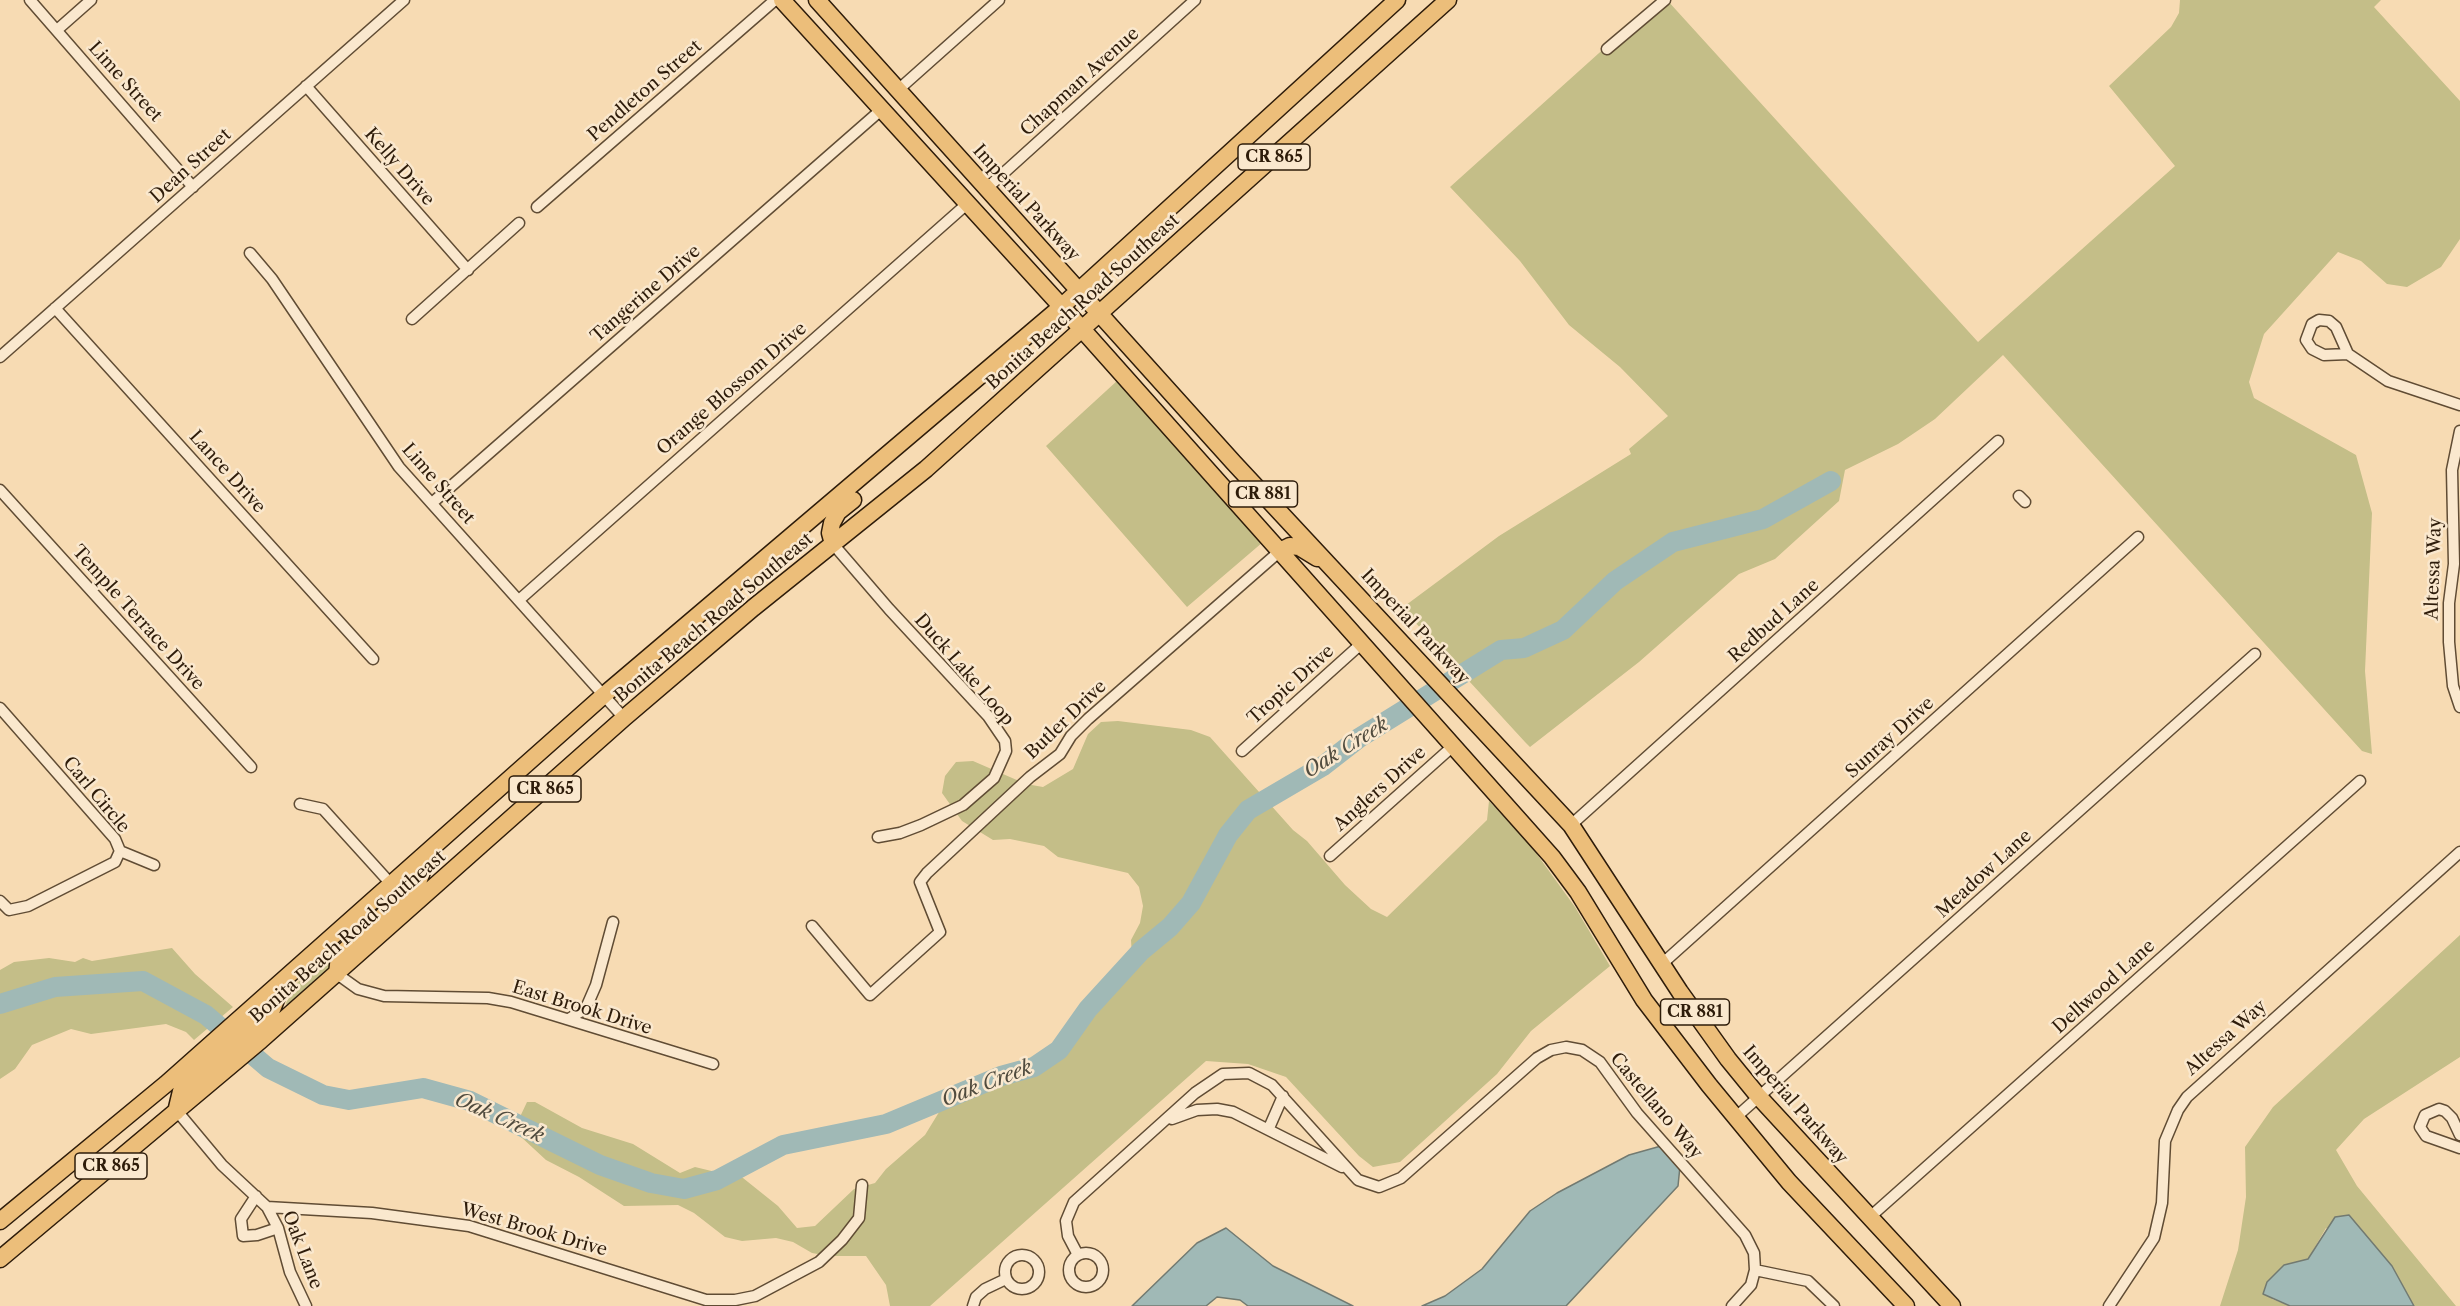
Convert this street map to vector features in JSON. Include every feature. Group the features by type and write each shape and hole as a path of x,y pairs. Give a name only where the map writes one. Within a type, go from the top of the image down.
{"main road":[{"path":"782,0 1061,307"},
{"name":"Imperial Parkway","path":"817,0 1099,314 1571,825 1728,1059 1759,1097 1952,1306"},
{"name":"Bonita Beach Road Southeast","path":"215,1060 252,1028 285,978 604,695 1061,307 1397,0"},
{"name":"Bonita Beach Road Southeast","path":"0,1221 215,1060 252,1028 337,974 624,718 926,469 1448,0"},
{"name":"CR 881","path":"1061,307 1552,857 1578,892 1644,1000 1735,1118 1789,1182 1906,1306"},
{"path":"833,544 830,533 838,512 905,454 918,429"},
{"path":"1280,551 1290,546 1299,547 1331,566"},
{"path":"1361,644 1379,617"},
{"path":"337,974 339,956 417,885 430,850"},
{"path":"177,1111 181,1091 215,1060"},
{"name":"CR 865","path":"0,1259 177,1111"}],"street":[{"name":"Lime Street","path":"30,0 193,186"},
{"path":"57,30 91,0"},
{"name":"Dean Street","path":"0,357 404,0"},
{"name":"Pendleton Street","path":"537,207 775,0"},
{"path":"898,90 999,0"},
{"name":"Chapman Avenue","path":"986,189 1195,0"},
{"path":"1607,49 1665,0"},
{"name":"Kelly Drive","path":"306,86 468,270"},
{"name":"Tangerine Drive","path":"432,503 881,110"},
{"name":"Orange Blossom Drive","path":"519,600 968,203"},
{"path":"412,319 519,223"},
{"name":"Lime Street","path":"250,253 272,279 387,453 624,718"},
{"name":"Lance Drive","path":"55,308 373,659"},
{"path":"2348,354 2388,381 2460,405"},
{"name":"Altessa Way","path":"2460,431 2452,470 2454,564 2449,603 2449,642 2453,686 2460,707"},
{"name":"Redbud Lane","path":"1571,825 1998,441"},
{"name":"Temple Terrace Drive","path":"0,490 251,767"},
{"name":"Sunray Drive","path":"1663,963 2138,537"},
{"name":"Duck Lake Loop","path":"833,544 896,617 988,716 1005,741 1006,751 994,777 963,805 911,829 878,837"},
{"name":"Butler Drive","path":"812,926 870,995 940,932 920,882 927,873 1022,784 1060,754 1071,736 1088,719 1280,551"},
{"name":"Tropic Drive","path":"1242,751 1361,644"},
{"name":"Meadow Lane","path":"1735,1118 2255,654"},
{"name":"Carl Circle","path":"0,708 115,839 120,851 115,862 28,906 9,910 0,901"},
{"name":"Anglers Drive","path":"1330,856 1452,747"},
{"name":"Dellwood Lane","path":"1870,1217 2360,781"},
{"path":"300,804 323,809 391,884"},
{"path":"120,851 154,865"},
{"name":"Altessa Way","path":"2109,1306 2154,1238 2162,1203 2166,1141 2178,1110 2187,1097 2460,852"},
{"path":"569,1019 586,1008 596,985 613,922"},
{"name":"East Brook Drive","path":"337,974 358,989 384,996 488,998 569,1019 713,1064"},
{"name":"Castellano Way","path":"1078,1255 1066,1228 1069,1208 1206,1084 1231,1072 1256,1075 1283,1096 1348,1170 1358,1180 1371,1187 1394,1183 1537,1058 1559,1048 1574,1048 1588,1053 1600,1062 1637,1113 1745,1235 1754,1253 1755,1270"},
{"path":"1269,1128 1283,1096"},
{"name":"Castellano Way","path":"1160,1126 1197,1110 1217,1109 1242,1114 1348,1170"},
{"path":"2460,1135 2452,1118 2439,1109 2426,1115 2420,1127 2426,1136 2460,1148"},
{"path":"177,1111 222,1165 267,1207"},
{"name":"West Brook Drive","path":"267,1207 372,1212 469,1226 706,1303 754,1296 819,1262 842,1240 859,1218 862,1185"},
{"path":"256,1196 241,1219 243,1236 278,1228"},
{"name":"Oak Lane","path":"267,1207 278,1228 290,1272 306,1306"},
{"path":"1732,1306 1751,1285 1755,1270 1808,1281 1834,1306"},
{"path":"973,1306 976,1297 985,1289 1006,1279"}],"shaded area":[{"path":"1658,0 1667,0 1978,342 2175,166 2109,86 2171,27 2179,13 2180,0 2381,0 2374,7 2460,101 2460,239 2441,267 2407,287 2387,284 2361,261 2338,252 2264,334 2249,382 2254,398 2356,455 2372,513 2365,671 2372,754 2362,751 2003,355 1935,419 1898,444 1845,470 1839,501 1775,559 1739,574 1639,662 1530,747 1525,742 1402,608 1499,536 1631,454 1629,449 1668,416 1620,367 1569,325 1520,261 1450,187"},
{"path":"1118,380 1263,542 1187,607 1046,446"},
{"path":"1118,721 1191,730 1210,737 1345,885 1371,909 1387,917 1487,820 1489,801 1531,846 1575,907 1610,966 1531,1031 1497,1074 1400,1162 1373,1167 1359,1156 1286,1077 1248,1064 1206,1061 930,1306 890,1306 886,1285 866,1256 829,1256 812,1253 793,1242 776,1238 742,1241 725,1237 694,1213 678,1205 624,1206 579,1177 546,1160 520,1136 519,1119 527,1102 535,1102 582,1128 633,1144 680,1173 695,1167 724,1174 733,1170 778,1206 797,1228 815,1226 854,1189 875,1183 886,1169 925,1135 944,1104 957,1093 972,1084 1038,1059 1071,1029 1124,974 1132,957 1131,940 1140,923 1143,906 1139,887 1128,873 1058,857 1044,846 1010,839 993,840 962,821 942,793 945,776 956,762 973,761 1026,784 1043,787 1073,769 1088,734 1101,722"},
{"path":"2460,935 2460,1057 2364,1119 2336,1150 2357,1186 2456,1306 2414,1306 2392,1266 2326,1228 2308,1259 2285,1265 2272,1299 2290,1306 2220,1306 2238,1250 2246,1197 2245,1147 2273,1107"},
{"path":"172,948 195,974 233,1007 194,1040 186,1032 166,1024 91,1034 71,1029 32,1045 15,1069 0,1079 0,970 14,962 49,958 75,962 83,958 92,961"},
{"path":"334,950 331,967 287,1005 297,983"}],"water":[{"path":"1661,1146 1680,1166 1678,1186 1566,1306 1422,1306 1445,1296 1482,1269 1530,1211 1557,1193 1629,1155"},
{"path":"2349,1215 2392,1266 2414,1306 2290,1306 2263,1294 2267,1282 2284,1265 2308,1259 2335,1217"},
{"path":"1226,1228 1273,1266 1353,1306 1248,1306 1240,1300 1217,1297 1206,1306 1132,1306 1197,1243"}],"waterway":[{"name":"Oak Creek","path":"0,1004 55,987 143,981 206,1015 268,1068 323,1095 349,1100 423,1088 470,1101 600,1165 651,1183 684,1189 717,1180 783,1145 886,1124 1001,1076 1034,1067 1059,1050 1088,1009 1141,951 1170,927 1191,903 1228,835 1248,810 1323,766 1359,738 1501,650 1524,648 1563,630 1615,581 1673,542 1763,519 1831,481"}]}
